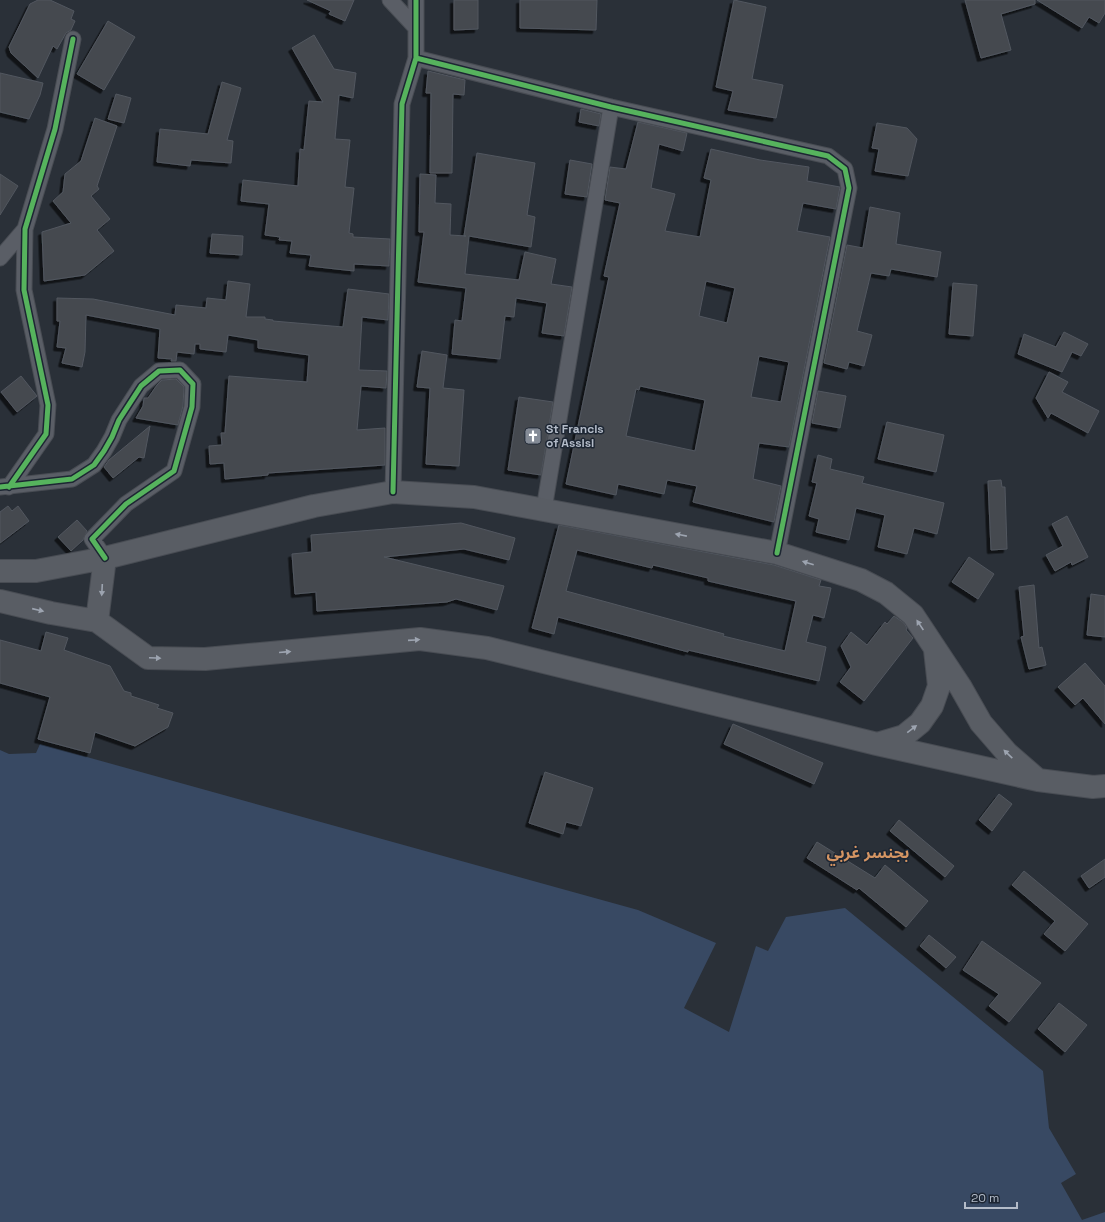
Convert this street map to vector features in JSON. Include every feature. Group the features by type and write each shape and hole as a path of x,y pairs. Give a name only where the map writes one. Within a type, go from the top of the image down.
{"main road":[{"path":"0,571 36,571 105,558 314,506 393,492 474,497 777,554 861,580 886,593 913,615 934,646 981,723 1006,753 1038,780"},
{"path":"97,621 105,558"},
{"path":"0,601 51,613 97,621 148,658 205,659 420,639 487,648 877,744 1038,780 1093,787 1105,786"},
{"path":"877,744 904,736 920,723 932,706 939,686 934,646"}],"street":[{"path":"390,0 416,28"},
{"path":"393,492 402,104 416,58 416,0"},
{"path":"5,487 46,434 48,405 24,290 25,229 55,129 73,39"},
{"path":"416,58 612,107 828,156 846,169 849,188 777,554"},
{"path":"544,509 612,107"},
{"path":"0,258 25,229"},
{"path":"5,487 72,479 94,465 112,437 119,420 141,386 159,371 180,370 193,384 192,408 174,471 126,504 92,539 105,558"}],"water":[{"path":"40,744 638,910 716,943 684,1008 729,1032 756,946 768,951 786,917 845,908 1043,1071 1049,1128 1076,1174 1061,1183 1082,1220 1105,1212 1105,1222 0,1222 0,750 9,754 36,753"}],"building":[{"path":"38,0 50,0 74,11 71,19 75,21 71,30 66,33 57,49 53,46 38,78 11,53 9,47 30,4"},
{"path":"307,0 354,0 345,21 329,14 331,11"},
{"path":"454,0 478,0 478,29 454,30"},
{"path":"520,0 597,0 596,30 520,28"},
{"path":"734,0 766,7 752,79 783,85 776,118 728,110 733,91 716,87"},
{"path":"965,0 1035,0 1035,4 1001,14 1011,50 981,58"},
{"path":"1037,0 1105,0 1105,13 1099,23 1089,17 1082,28"},
{"path":"108,21 135,37 104,90 77,74"},
{"path":"314,35 334,69 356,73 353,98 339,95 335,139 350,140 345,187 354,188 349,233 353,234 353,237 390,239 389,266 354,264 354,271 309,266 311,255 290,253 292,241 279,240 280,237 265,235 269,204 241,201 243,180 298,186 300,149 304,150 309,101 323,102 292,48"},
{"path":"428,71 465,80 464,95 453,94 452,173 430,173 431,93 426,93"},
{"path":"0,73 43,83 40,95 29,119 0,112"},
{"path":"222,82 241,88 227,140 233,141 231,163 191,160 190,166 157,162 160,129 208,134"},
{"path":"116,94 131,98 124,123 108,119"},
{"path":"581,109 601,114 599,126 579,122"},
{"path":"95,118 117,126 97,186 99,189 91,196 110,219 97,230 114,251 85,275 44,281 42,232 71,223 53,201 63,192 65,174 81,161"},
{"path":"638,122 687,133 683,151 659,144 651,188 675,194 665,231 700,237 711,180 704,178 711,149 760,160 809,167 807,181 840,187 836,209 803,203 797,231 830,237 789,447 759,443 753,479 781,486 774,522 693,502 697,486 667,480 664,494 618,484 616,495 566,484 609,277 604,276 620,203 605,200 610,167 626,169","holes":["706,281 735,288 727,323 699,316","759,356 789,362 781,402 751,397","640,386 705,400 695,451 626,436 636,389 639,390"]},
{"path":"877,123 907,128 917,139 908,176 875,171 879,149 872,148"},
{"path":"477,153 535,163 527,215 535,217 531,247 469,236 465,274 519,280 525,252 556,259 551,284 572,287 564,336 542,333 547,303 516,298 514,317 505,316 500,359 452,354 455,320 462,321 466,288 418,282 424,232 419,232 420,174 436,175 435,203 451,204 450,235 464,236"},
{"path":"570,160 592,164 587,197 565,194"},
{"path":"0,174 18,186 0,215"},
{"path":"870,207 900,213 896,244 941,252 937,277 891,269 889,276 871,273 857,331 872,335 864,366 849,362 847,369 824,363 847,245 863,248"},
{"path":"212,234 243,236 242,255 210,253"},
{"path":"228,281 250,284 246,317 265,317 265,319 273,321 343,327 348,289 389,294 388,320 362,317 359,370 387,371 386,388 361,386 357,430 385,428 385,465 268,473 268,475 225,479 224,463 210,464 209,446 222,445 221,433 225,433 229,376 307,382 309,355 258,348 258,340 228,335 226,352 200,349 200,344 195,344 194,354 177,352 176,361 171,361 172,359 158,358 160,329 86,315 85,352 82,367 62,363 66,348 57,347 60,321 57,321 57,298 93,299 175,315 176,305 206,308 207,298 226,300"},
{"path":"953,283 977,285 973,336 949,334"},
{"path":"1064,332 1088,344 1081,356 1072,352 1062,372 1018,354 1024,334 1056,347"},
{"path":"422,351 447,355 443,388 464,390 459,466 426,464 430,388 417,387"},
{"path":"1049,372 1068,382 1062,392 1099,411 1088,433 1051,413 1048,418 1036,398"},
{"path":"21,376 37,396 17,412 1,392"},
{"path":"176,379 184,387 183,406 178,425 136,418 143,406 144,398 148,398 162,380"},
{"path":"818,391 846,396 840,428 812,423"},
{"name":"St Francis of Assisi","path":"519,397 553,402 541,475 508,470"},
{"path":"887,422 944,435 936,472 878,459"},
{"path":"150,426 144,458 139,457 113,478 104,467 109,460"},
{"path":"818,455 832,459 830,469 864,477 862,483 944,503 937,534 914,528 907,554 878,547 885,515 856,508 849,540 816,532 819,519 809,516 817,483 812,482"},
{"path":"1001,480 1002,487 1005,487 1007,549 991,550 988,481"},
{"path":"8,506 12,511 18,506 29,521 0,543 0,512"},
{"path":"1067,516 1088,557 1072,565 1071,562 1055,571 1046,555 1063,546 1052,524"},
{"path":"77,520 87,531 83,540 71,551 58,537"},
{"path":"461,523 515,538 509,560 464,549 384,557 504,586 497,610 456,599 447,602 317,611 316,592 295,594 292,554 312,552 311,535"},
{"path":"559,525 774,565 821,580 819,586 831,588 824,618 813,615 806,642 826,647 819,681 688,650 688,652 558,617 554,634 532,628","holes":["577,550 652,568 653,565 708,578 708,581 796,601 785,651 723,636 724,634 566,591"]},
{"path":"969,557 994,574 978,599 952,582"},
{"path":"1034,585 1039,648 1042,647 1046,665 1029,669 1021,637 1024,636 1019,587"},
{"path":"1091,594 1105,596 1105,637 1087,635"},
{"path":"894,616 904,623 907,628 906,630 913,638 864,701 840,682 851,667 841,646 851,632 867,645 885,622 887,624"},
{"path":"46,632 68,638 64,650 110,666 124,691 131,693 131,696 159,705 157,708 173,713 168,727 135,746 95,732 90,753 38,739 50,697 0,683 0,640 41,651"},
{"path":"1085,663 1105,686 1105,724 1083,698 1075,705 1058,687"},
{"path":"733,724 823,763 814,784 724,744"},
{"path":"545,772 593,788 581,826 566,822 563,834 529,823"},
{"path":"999,794 1012,804 992,831 979,820"},
{"path":"899,820 954,866 945,877 890,831"},
{"path":"817,842 875,878 885,865 928,901 906,927 859,888 857,890 807,858"},
{"path":"1105,859 1105,877 1089,888 1081,876"},
{"path":"1024,871 1088,924 1065,951 1044,934 1055,921 1012,885"},
{"path":"929,935 956,957 946,968 920,946"},
{"path":"982,941 1041,983 1009,1022 989,1006 999,994 963,970"},
{"path":"1059,1003 1087,1025 1065,1052 1038,1029"}],"cycle path":[{"path":"393,492 402,104 416,58 416,0"},
{"path":"9,487 46,434 48,405 24,290 25,229 55,129 73,39"},
{"path":"416,58 611,107 828,156 845,169 849,188 777,553"},
{"path":"0,487 72,479 94,465 112,437 119,420 141,386 159,371 180,370 193,384 192,407 174,471 126,504 92,539 105,558"}],"place":[{"name":"St Francis of Assisi","path":"533,436"}],"district":[{"name":"بجنسر غربي","path":"868,852"}]}
